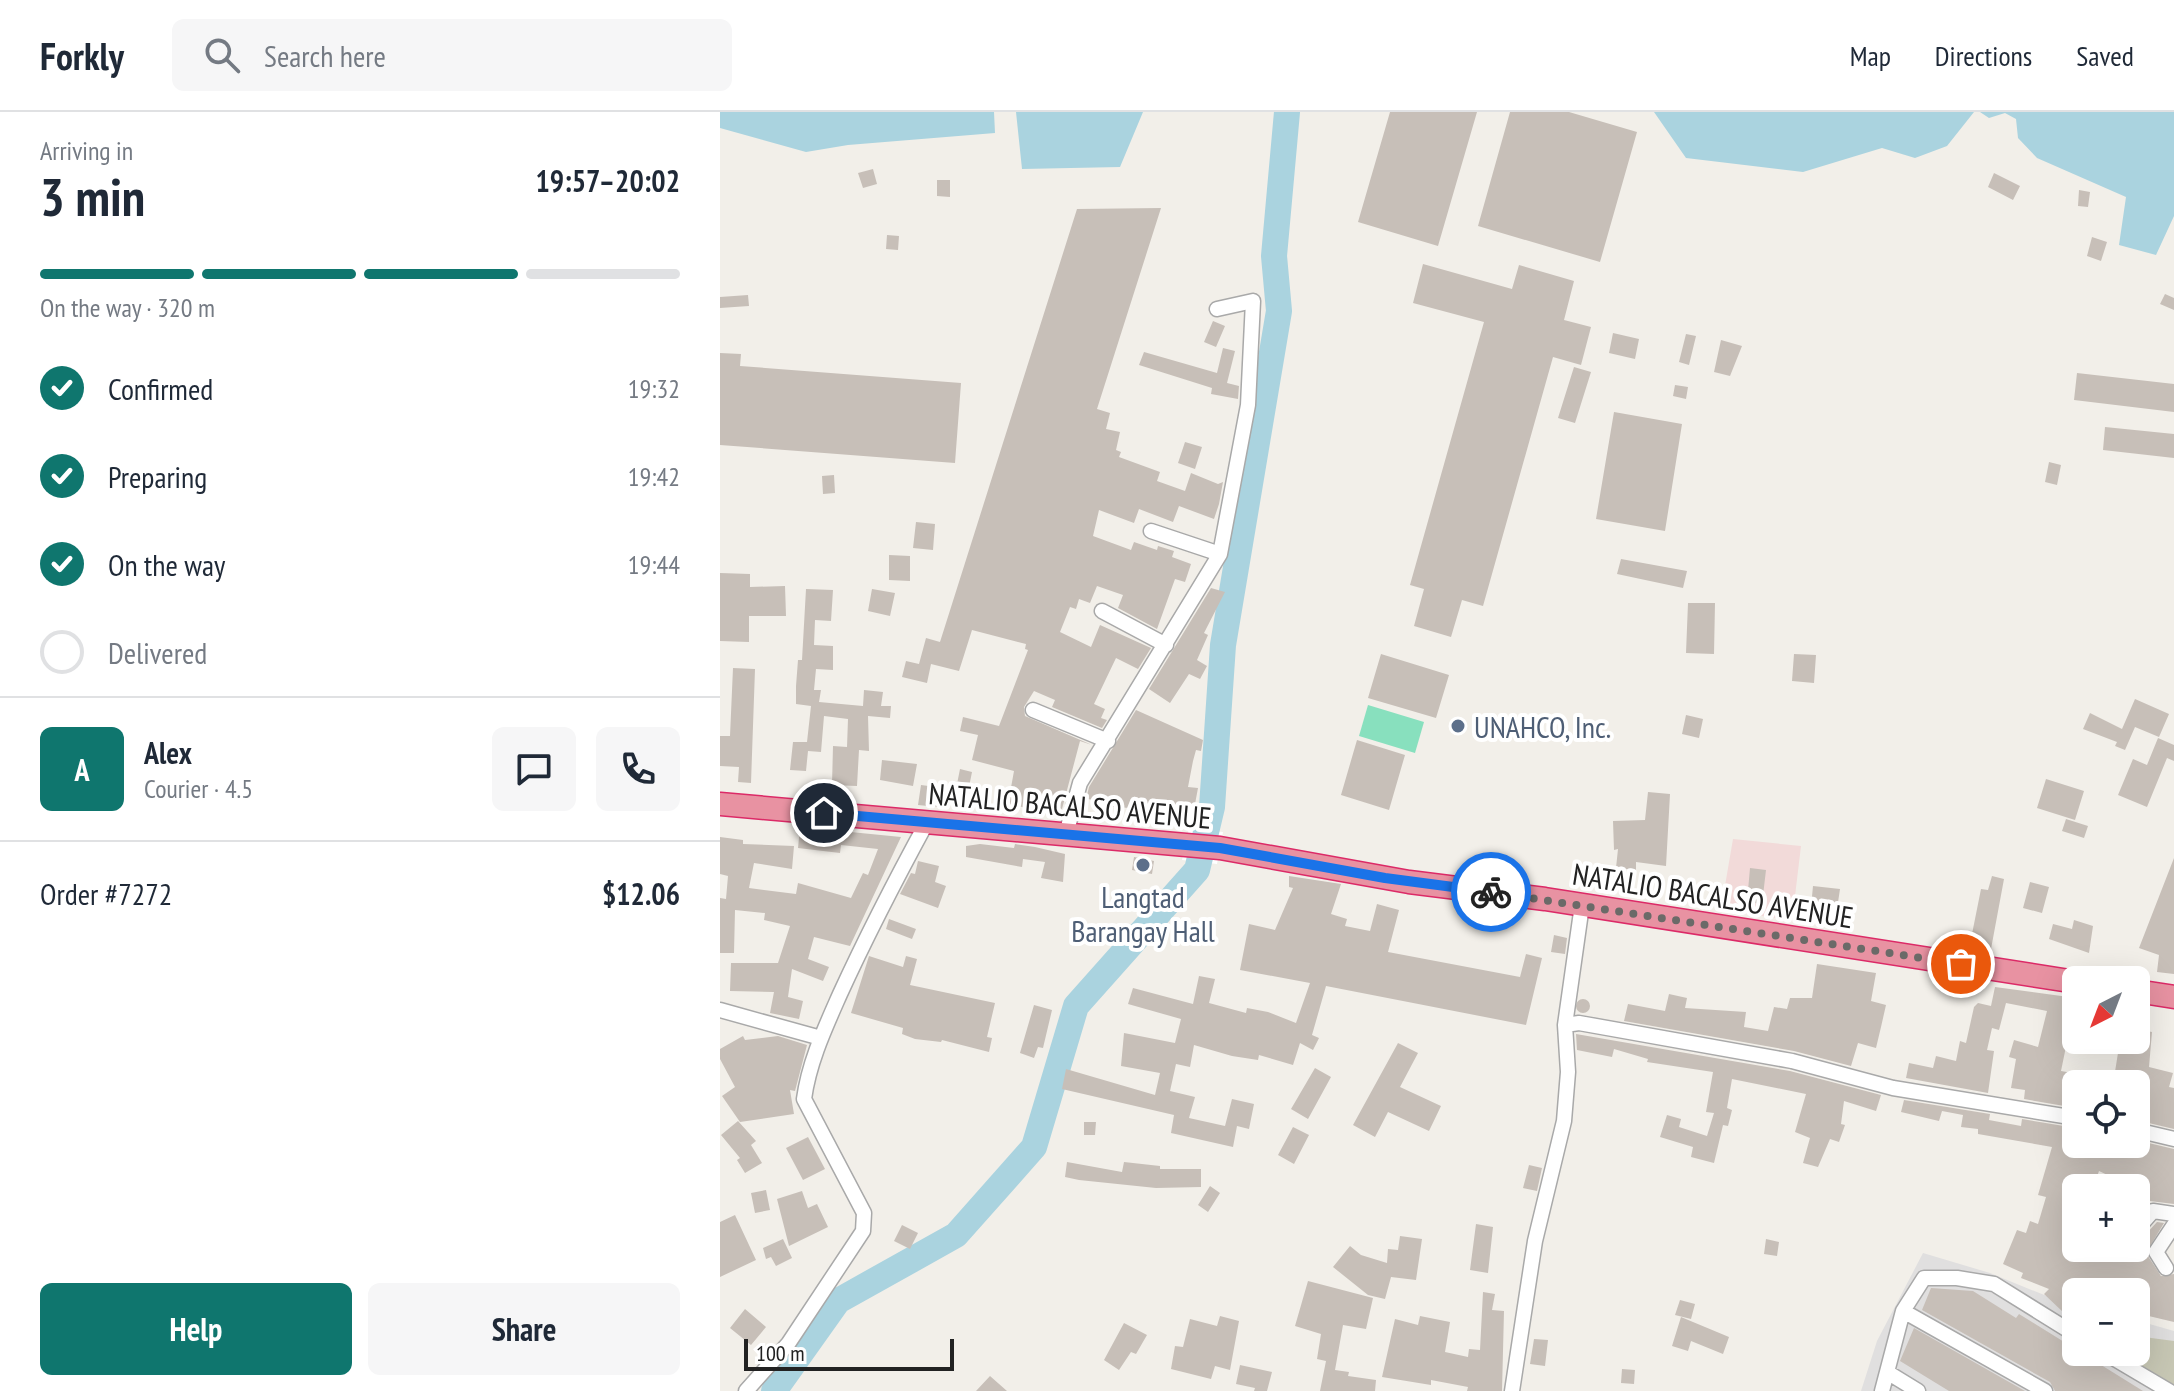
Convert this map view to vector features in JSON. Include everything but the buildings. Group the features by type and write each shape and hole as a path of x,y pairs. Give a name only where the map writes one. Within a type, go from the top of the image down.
{"highway":[{"name":"NATALIO BACALSO AVENUE","path":"720,804 1220,848 1409,882 1582,905 2062,980"},
{"path":"2150,993 2174,997"}],"street":[{"path":"1066,834 1080,783 1220,554 1248,405 1253,301 1217,309"},
{"path":"1151,531 1220,554"},
{"path":"1102,611 1166,645"},
{"path":"1033,710 1108,741"},
{"path":"746,1391 788,1344 863,1231 864,1213 804,1099 821,1038 869,929 927,822"},
{"path":"1512,1391 1532,1254 1564,1121 1568,1072 1565,1025 1582,905"},
{"path":"720,1010 821,1038"},
{"path":"1565,1025 1579,1023 1792,1061 1893,1088 2062,1116"},
{"path":"2150,1133 2174,1139"},
{"path":"2150,1214 2153,1211 2174,1214"},
{"path":"2166,1268 2156,1252 2174,1225"},
{"path":"1882,1391 1903,1311 1924,1278 1957,1278 1994,1284 2062,1326"},
{"path":"1903,1311 2045,1391"},
{"path":"2127,1366 2169,1391"},
{"path":"1887,1372 1918,1391"}],"shaded area":[{"path":"1733,839 1801,846 1792,921 1721,909"},
{"path":"1923,1253 1990,1273 2062,1302 2062,1366 2150,1366 2150,1324 2174,1331 2174,1391 1861,1391 1877,1341"},
{"path":"2150,1338 2174,1341 2174,1391 2128,1366 2150,1366"}],"green space":[{"path":"1368,705 1424,722 1415,753 1359,736"}],"water":[{"path":"720,112 994,112 995,133 848,145 806,152 720,128"},
{"path":"1016,112 1143,112 1120,167 1022,169"},
{"path":"1654,112 1974,112 1947,146 1915,158 1882,148 1803,172 1686,158"},
{"path":"1980,112 2174,112 2174,216 2156,255 2119,245 2126,197 2037,158 2018,138 2016,119 2005,113 1989,118"}],"pier":[{"path":"1189,828 1223,832 1217,864 1182,860"}],"waterway":[{"path":"774,1391 838,1301 956,1235 1034,1147 1076,1006 1197,870 1212,807 1223,645 1279,311 1274,256 1287,112"}],"way so far":[{"path":"1491,892 1961,964"}],"place":[{"name":"UNAHCO, Inc.","path":"1458,726"},
{"name":"Langtad Barangay Hall","path":"1143,865"}],"route":[{"path":"824,813 1220,848 1409,882 1491,892"}]}
